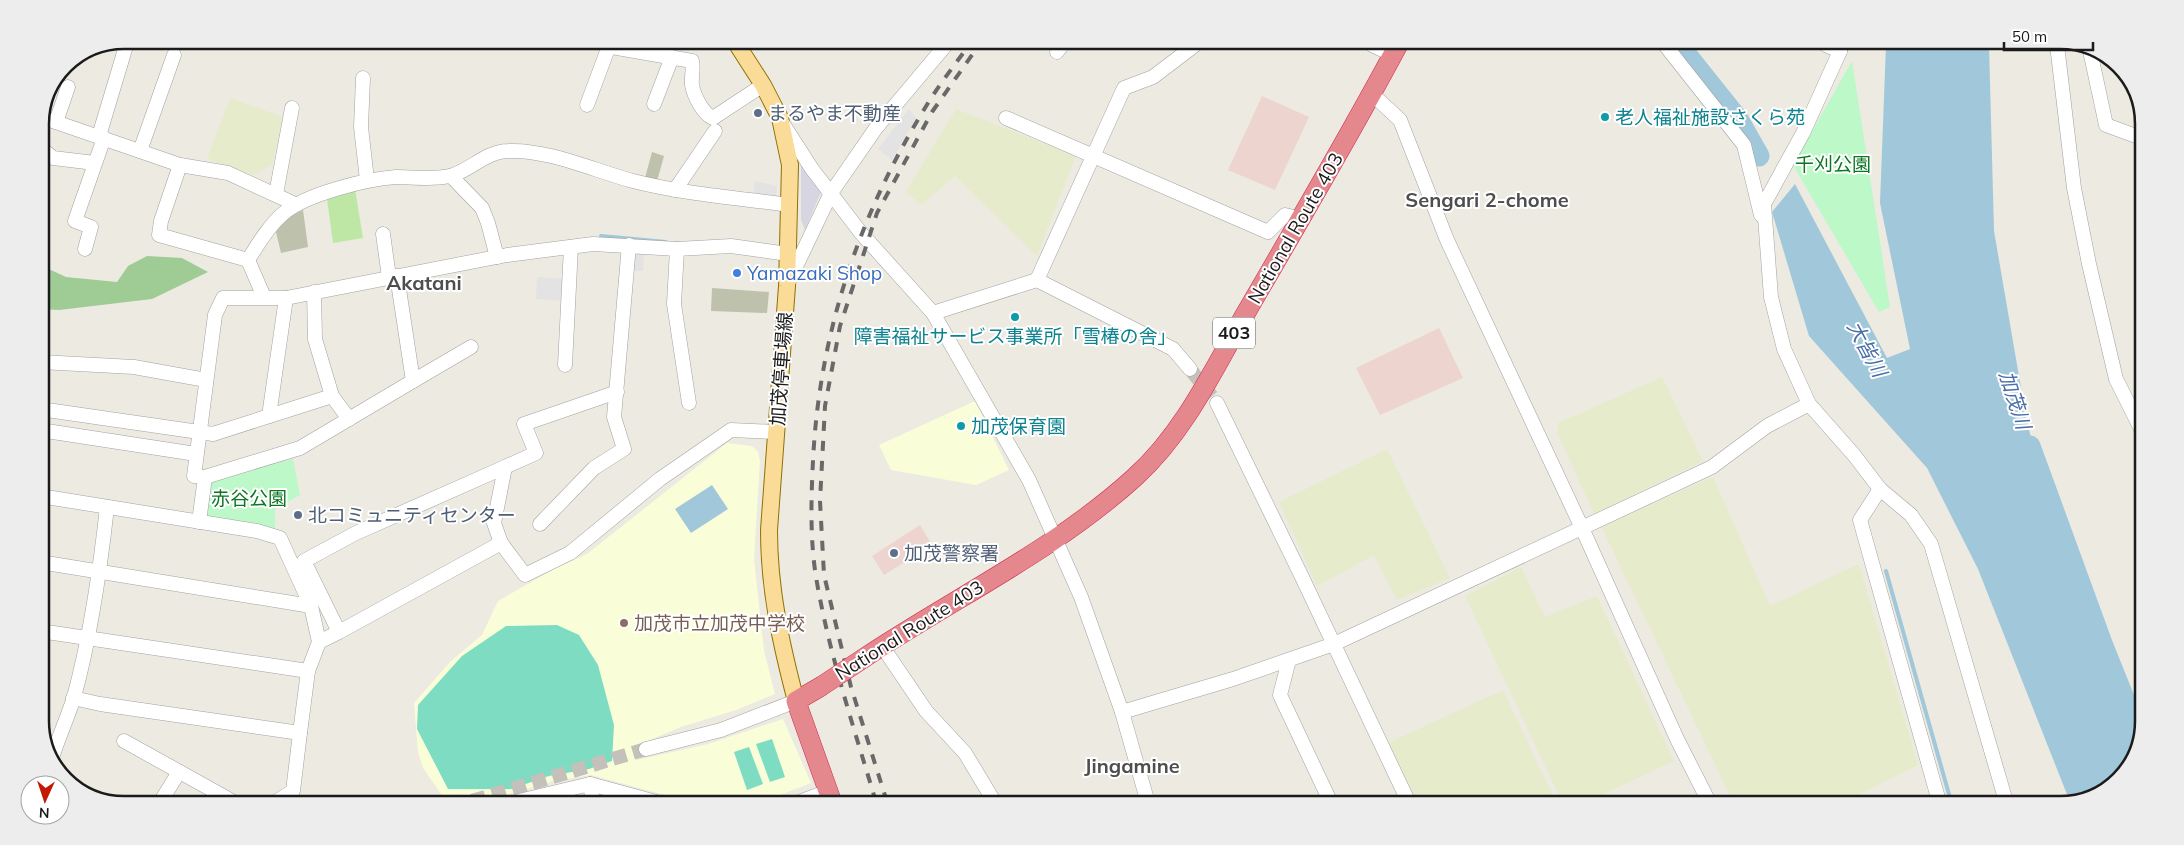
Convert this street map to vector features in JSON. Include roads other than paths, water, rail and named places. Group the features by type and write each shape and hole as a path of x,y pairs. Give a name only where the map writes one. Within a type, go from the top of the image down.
{"highway":[{"name":"National Route 403","path":"796,702 1056,538 1111,498 1160,452 1185,418 1301,219 1396,50"},
{"path":"796,702 830,796"}],"main road":[{"name":"加茂停車場線","path":"740,49 763,85 780,118 790,165 787,286 769,530 769,565 775,615 796,702"}],"street":[{"path":"85,249 91,227 75,221 95,163 125,49"},
{"path":"586,105 606,49"},
{"path":"625,49 692,61 692,86 696,98 710,118 713,118 763,85"},
{"path":"787,286 831,193 876,128 942,49"},
{"path":"1036,280 1095,156 1124,88 1153,77 1190,49"},
{"path":"1668,49 1744,146 1764,225"},
{"path":"1840,49 1804,133 1764,204 1764,225 1771,297 1784,350 1809,404 1880,489 1911,515 1931,544 2004,796"},
{"path":"2058,49 2074,188 2116,379 2135,417"},
{"path":"140,151 174,55"},
{"path":"2091,55 2106,125 2135,136"},
{"path":"654,104 672,57"},
{"path":"364,78 361,127 367,180"},
{"path":"56,122 68,87"},
{"path":"1372,94 1400,120 1447,240 1582,528 1677,739 1706,796"},
{"path":"276,194 292,108"},
{"path":"780,118 831,193 868,241 934,313 1029,480 1081,597 1122,712 1145,796"},
{"path":"1006,118 1268,232 1285,215 1301,219"},
{"path":"49,120 180,165 228,173 295,204"},
{"path":"675,190 715,131"},
{"path":"248,260 259,242 283,213 295,204 367,180 451,176 494,154 506,150 528,152 556,158 633,181 675,190 790,205"},
{"path":"49,155 53,158 95,163"},
{"path":"180,165 158,235 248,260"},
{"path":"451,176 482,208 497,257"},
{"path":"383,234 413,381"},
{"path":"471,348 300,448 205,477 194,476 215,315 223,298 286,298 497,257 593,244 677,249 731,246 788,254"},
{"path":"540,524 594,468 624,449 614,417 629,245"},
{"path":"565,365 570,247"},
{"path":"677,249 674,304 689,403"},
{"path":"248,260 264,297"},
{"path":"934,313 1036,280 1173,349 1190,369"},
{"path":"314,292 315,339 332,396 349,419"},
{"path":"269,416 286,298"},
{"path":"49,362 134,367 206,380"},
{"path":"338,632 304,561 356,533 536,453 524,424 617,392"},
{"path":"49,410 213,434 332,396"},
{"path":"1217,403 1406,796"},
{"path":"1122,712 1334,644 1712,467 1767,426 1809,404"},
{"path":"505,467 494,523 501,543 525,575 570,553 660,479 731,430 776,432"},
{"path":"49,431 196,454"},
{"path":"199,522 205,477"},
{"path":"1880,489 1860,520 1937,796"},
{"path":"49,497 257,531 280,538 311,606 319,642 308,670 293,792 286,796"},
{"path":"55,750 73,698 88,639 100,571 107,507"},
{"path":"319,642 501,543"},
{"path":"49,563 311,606"},
{"path":"49,633 308,670"},
{"path":"882,646 926,711 965,753 991,796"},
{"path":"1289,660 1280,696 1328,796"},
{"path":"73,698 100,704 300,733"},
{"path":"646,748 721,730 796,702"},
{"path":"124,741 223,796"},
{"path":"164,796 179,772"},
{"path":"590,784 592,796"},
{"path":"548,796 590,784 629,796"}],"water":[{"path":"1886,49 1989,49 1994,231 2026,417 2054,533 2133,740 2120,767 2102,784 2080,794 2068,796 1978,569 1927,468 1809,336 1772,212 1795,184 1887,358 1910,349 1880,203"},
{"path":"712,485 728,509 691,533 675,509"}],"waterway":[{"name":"大皆川","path":"1682,49 1738,119 1759,156"},
{"path":"601,236 666,242"},
{"name":"加茂川","path":"2030,446 2103,646 2135,726"},
{"path":"1886,571 1949,796"}],"tunnel":[{"path":"1190,369 1217,403"},
{"path":"489,796 646,749"}],"railway":[{"path":"874,796 835,663 816,577 811,504 817,414 824,367 834,322 846,277 862,233 901,149 930,100 966,49"},
{"path":"885,796 851,687 824,575 820,501 825,406 840,326 877,213 932,112 976,49"}],"place":[{"name":"まるやま不動産","path":"758,113"},
{"name":"老人福祉施設さくら苑","path":"1605,117"},
{"name":"Yamazaki Shop","path":"737,273"},
{"name":"障害福祉サービス事業所「雪椿の舎」","path":"1015,317"},
{"name":"加茂保育園","path":"961,426"},
{"name":"北コミュニティセンター","path":"298,515"},
{"name":"加茂警察署","path":"894,553"},
{"name":"加茂市立加茂中学校","path":"624,623"}],"district":[{"name":"Sengari 2-chome","path":"1487,200"},
{"name":"Akatani","path":"424,283"},
{"name":"Jingamine","path":"1132,766"}],"park label":[{"name":"千刈公園","path":"1833,164"},
{"name":"赤谷公園","path":"249,498"}]}
